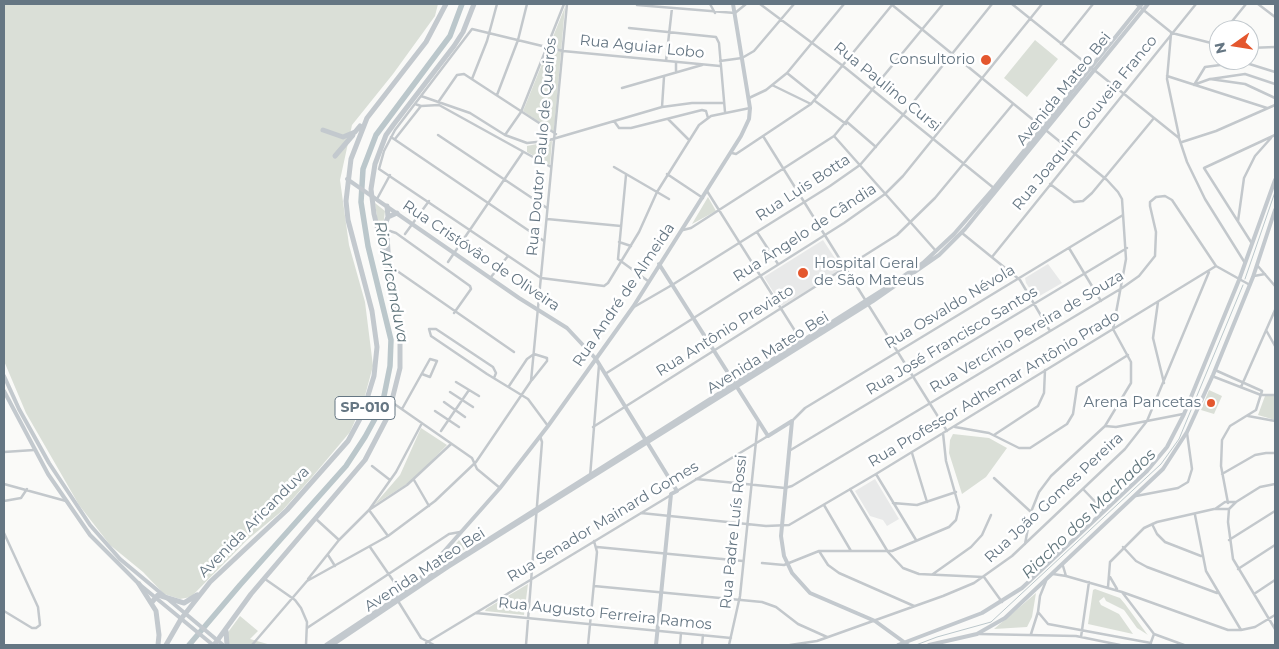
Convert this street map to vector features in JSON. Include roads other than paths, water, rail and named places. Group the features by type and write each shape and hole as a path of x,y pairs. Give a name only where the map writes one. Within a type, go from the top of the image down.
{"highway":[{"name":"Avenida Aricanduva","path":"166,645 183,616 210,582 225,566 274,524 348,441 367,401 374,376 377,347 372,311 348,220 346,201 354,147 367,118 426,42 446,4"},
{"name":"SP-010","path":"215,644 265,579 369,453 382,432 393,403 398,381 401,349 398,316 379,239 371,195 375,164 386,135 454,46 463,32 474,4"},
{"path":"335,156 367,118"},
{"path":"323,130 338,137 355,132"},
{"path":"387,206 386,239 390,278"},
{"path":"388,217 397,213"},
{"path":"153,599 160,595 177,603 188,602 210,582"},
{"path":"139,584 153,599 158,619 158,645"},
{"path":"225,645 228,626"}],"main road":[{"name":"Rua André de Almeida","path":"413,587 500,488 548,426 632,307 732,152 746,126 750,108 734,4"},
{"name":"Avenida Mateo Bei","path":"403,595 867,302 937,253 960,231 995,189 1093,69 1140,6 1148,4"},
{"name":"Rua Cristóvão de Oliveira","path":"349,180 540,312 574,333 596,359 677,491"},
{"path":"898,645 907,644 953,625 1002,602 1022,588 1147,471 1167,447 1184,414 1240,280 1251,242 1275,180"},
{"path":"929,645 977,634 1005,618 1063,566 1163,469 1187,432 1215,370 1248,284 1253,277 1256,263 1275,210"},
{"path":"659,264 768,436"},
{"path":"4,376 19,409 51,467 90,525 120,559 166,598 195,630 215,644 225,645"},
{"path":"4,391 34,450 90,535 139,584"},
{"path":"792,421 782,526 782,546 787,564 797,581 810,593 875,622 907,644"},
{"name":"Rua Senador Mainard Gomes","path":"768,436 792,421"},
{"path":"784,427 790,435"},
{"name":"Rua Senador Mainard Gomes","path":"671,494 677,491"},
{"path":"656,645 671,494"},
{"path":"430,577 432,565"},
{"name":"Avenida Mateo Bei","path":"326,645 430,577"},
{"path":"153,599 199,625 208,632 215,644"},
{"name":"Avenida Mateo Bei","path":"332,645 397,599"}],"street":[{"path":"472,79 490,34 497,4"},
{"path":"497,95 518,40 527,4"},
{"path":"505,135 521,112 566,4"},
{"name":"Rua Doutor Paulo de Queirós","path":"252,645 307,581 388,536 429,506 476,462 523,396 531,381 540,312 544,241 566,4"},
{"path":"710,4 715,13"},
{"path":"638,5 715,13 735,13 746,4"},
{"name":"Rua Paulino Cursi","path":"760,4 844,66 995,189"},
{"path":"720,61 742,58 758,47 794,4"},
{"path":"749,98 772,85 787,73 844,4"},
{"path":"732,152 736,154 811,104 844,66 892,4 1104,178 1121,196 1126,248 1122,288 1113,329 1133,368 1131,383 1106,426 1044,484 1031,512 1025,544"},
{"path":"682,230 691,228 719,211 834,136 943,4"},
{"name":"Rua Luis Botta","path":"632,307 639,306 860,165 903,115 992,4"},
{"path":"1012,4 1179,138 1182,142 1186,159 1205,199 1245,263"},
{"name":"Rua Ângelo de Cândia","path":"605,374 825,235 885,194 1042,4"},
{"path":"1061,44 1093,4"},
{"name":"Rua Joaquim Gouveia Franco","path":"992,257 1196,4"},
{"path":"1233,20 1246,4"},
{"path":"1258,4 1275,17"},
{"path":"1140,6 1172,33 1209,43"},
{"path":"666,61 672,8"},
{"name":"Rua Aguiar Lobo","path":"421,96 455,53 468,32 474,28 490,34 562,51 720,66"},
{"path":"630,28 714,36 718,40 725,113"},
{"path":"1172,33 1168,76 1179,138"},
{"path":"1259,48 1275,47"},
{"path":"675,74 676,62"},
{"path":"1194,85 1205,66 1245,63 1275,72"},
{"path":"622,88 704,64"},
{"path":"787,73 817,97"},
{"path":"439,100 456,76 464,74 555,136"},
{"path":"1194,85 1210,79 1245,74 1275,84"},
{"path":"662,107 664,76"},
{"path":"1168,76 1209,91 1238,97 1267,108"},
{"path":"1210,79 1248,85 1275,98"},
{"path":"772,85 811,104"},
{"path":"724,103 692,103 662,107 527,143 505,135 470,113 439,100 421,96 391,137 379,170 429,201 541,278 604,286 631,246 645,222 657,192 698,125 708,118 750,108"},
{"path":"815,100 876,147"},
{"path":"415,104 421,106 439,105 552,167"},
{"name":"Rua Antônio Previato","path":"593,426 846,268 911,223 1013,104"},
{"path":"1182,142 1216,131 1275,105"},
{"path":"395,139 421,106"},
{"path":"614,121 619,128 631,128 702,110 706,111 708,118"},
{"path":"1050,184 1074,202 1083,201 1154,118"},
{"path":"668,119 688,139"},
{"path":"438,135 547,208"},
{"path":"1251,242 1205,171 1206,166 1275,135"},
{"path":"762,564 787,564 819,551 888,552 954,523 960,507 946,460 945,432 914,376 764,136"},
{"path":"834,136 937,253"},
{"path":"391,137 544,241"},
{"path":"1238,222 1244,178 1255,156 1271,137"},
{"path":"448,262 524,152"},
{"path":"614,167 669,199"},
{"path":"667,174 702,198"},
{"path":"626,175 618,257 620,263 648,281"},
{"path":"377,200 390,176"},
{"path":"707,191 803,342"},
{"name":"Rua Vercínio Pereira de Souza","path":"785,488 797,484 1101,301 1139,276 1155,256 1157,240 1150,202 1161,196 1172,200 1216,266 1248,284"},
{"path":"405,234 429,201"},
{"name":"Rua Osvaldo Névola","path":"792,421 805,408 1124,214"},
{"path":"546,219 621,226"},
{"path":"386,239 390,231 396,233 470,286 471,289 454,313"},
{"path":"960,231 1018,278 1050,330"},
{"path":"757,232 778,265"},
{"path":"620,242 631,246"},
{"path":"1069,248 1101,301"},
{"name":"Rua José Francisco Santos","path":"788,451 796,449 1126,248"},
{"path":"491,277 508,256"},
{"path":"1256,263 1275,286"},
{"path":"388,264 454,313 514,352"},
{"name":"Rua Professor Adhemar Antônio Prado","path":"782,526 789,525 824,506 1216,266"},
{"name":"Rua João Gomes Pereira","path":"790,645 806,644 916,607 984,577 1025,544 1129,444 1147,421 1209,272"},
{"path":"1253,277 1267,274"},
{"path":"1158,302 1153,338 1164,383"},
{"path":"1241,387 1275,310"},
{"path":"495,378 496,373 493,367 436,328 429,329 431,336 495,378 509,386 523,396 536,408 548,426"},
{"path":"1265,330 1275,346"},
{"path":"509,386 527,359 534,354 548,359 531,381"},
{"path":"954,427 994,435 1019,448 1037,445 1068,424 1073,414 1077,388 1128,355"},
{"path":"402,409 430,359 437,361 430,377 422,374"},
{"path":"590,476 599,364"},
{"path":"994,435 1038,406 1044,393 1044,370"},
{"path":"1215,370 1263,393"},
{"path":"1212,376 1241,387 1275,395"},
{"path":"456,382 479,396"},
{"path":"439,433 469,390"},
{"path":"450,392 473,407"},
{"path":"1263,393 1256,410 1235,422 1224,434 1221,446 1222,474 1225,495 1229,505 1229,540 1238,569 1275,629"},
{"path":"444,402 466,417"},
{"path":"393,403 439,433 476,462 477,469 500,488"},
{"path":"1256,410 1259,418"},
{"path":"436,411 460,427"},
{"path":"1106,426 1116,427 1184,414"},
{"path":"1247,416 1275,421"},
{"name":"Rua Padre Luís Rossi","path":"730,645 739,600 758,421"},
{"path":"307,581 339,540 369,510 390,480 422,423"},
{"path":"1135,496 1178,488 1188,482 1192,469 1187,432"},
{"path":"526,645 542,442 540,436"},
{"name":"Rua Senador Mainard Gomes","path":"677,491 768,436"},
{"path":"369,510 414,480 451,444"},
{"path":"4,452 34,450"},
{"path":"912,453 927,502"},
{"path":"1222,474 1255,456 1266,453 1275,454"},
{"path":"372,466 390,480"},
{"path":"876,474 916,540"},
{"path":"994,478 1031,512"},
{"path":"696,479 785,488"},
{"path":"414,480 429,506"},
{"path":"4,484 27,488 66,500"},
{"path":"1108,587 1110,562 1123,547 1152,524 1223,507 1236,502 1260,487 1275,484"},
{"path":"4,501 21,498 27,488"},
{"path":"850,489 888,552 903,568 919,574 984,577 1002,602"},
{"path":"1083,489 1104,511"},
{"path":"893,503 910,506 956,492"},
{"name":"Rua Senador Mainard Gomes","path":"426,643 671,494"},
{"path":"1225,495 1223,507 1228,522"},
{"path":"1223,507 1229,505"},
{"path":"824,506 852,552"},
{"path":"369,510 388,536"},
{"path":"1229,540 1275,511"},
{"path":"641,512 782,526"},
{"path":"1195,514 1206,571 1240,630"},
{"path":"932,575 971,547 982,535 991,515"},
{"path":"316,518 339,540"},
{"path":"1152,524 1156,534 1165,542 1202,556"},
{"path":"307,628 453,532 462,532"},
{"path":"4,533 40,615 38,627 32,628 4,611"},
{"path":"588,645 597,547 594,541"},
{"path":"1238,569 1275,545"},
{"path":"370,546 403,595"},
{"path":"597,547 743,562"},
{"path":"1123,547 1136,561 1147,567 1217,593"},
{"path":"819,551 828,565 839,572 916,607"},
{"path":"328,555 336,566"},
{"path":"1063,566 1066,576"},
{"path":"1053,574 1118,590 1220,628 1240,630 1260,625 1275,615"},
{"path":"1110,576 1118,590"},
{"path":"265,579 292,599 304,612 307,628 306,645"},
{"path":"1254,594 1275,580"},
{"path":"1031,634 1038,612 1040,596 1046,581"},
{"path":"1081,637 1089,582"},
{"path":"594,586 770,604 798,624 827,637"},
{"path":"1122,592 1154,634 1184,645"},
{"path":"1132,595 1130,600 1133,608"},
{"path":"397,599 426,643 434,645"},
{"path":"1038,612 1048,624 1151,644 1154,634"},
{"name":"Rua Augusto Ferreira Ramos","path":"476,613 731,638"},
{"path":"680,645 681,633"},
{"path":"977,634 1031,634 1081,637 1120,645"},
{"path":"702,645 703,635"}],"waterway":[{"name":"Rio Aricanduva","path":"189,645 346,466 382,406 390,366 391,340 368,246 361,202 363,169 376,135 450,36 462,4"},
{"name":"Riacho dos Machados","path":"1245,279 1275,192"},
{"name":"Riacho dos Machados","path":"916,645 991,622 1161,464 1179,439 1243,285"}],"place":[{"name":"Consultorio","path":"986,60"},
{"name":"Hospital Geral de São Mateus","path":"803,273"},
{"name":"Arena Pancetas","path":"1211,403"}]}
